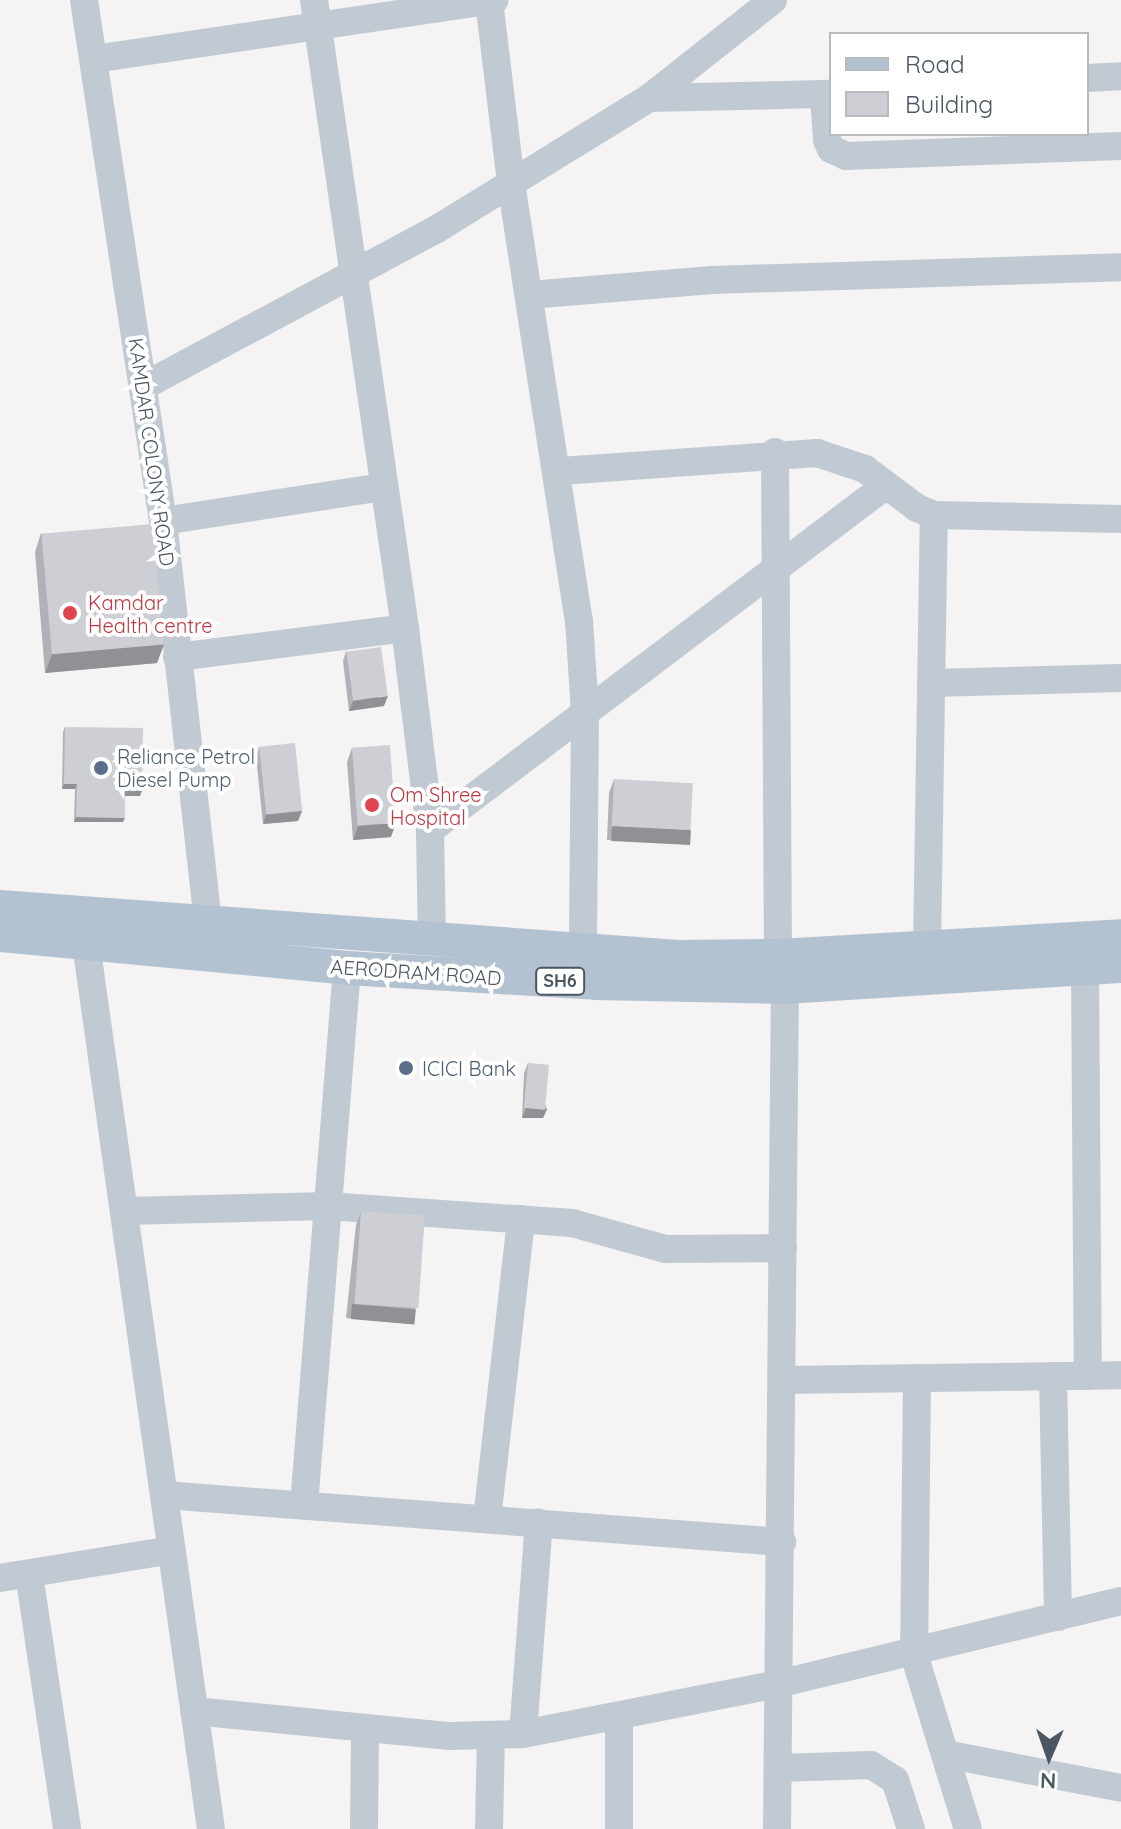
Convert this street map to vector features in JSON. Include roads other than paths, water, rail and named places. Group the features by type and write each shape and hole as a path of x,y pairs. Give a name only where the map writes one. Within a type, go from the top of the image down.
{"main road":[{"name":"AERODRAM ROAD","path":"0,907 209,940 347,968 781,972 1121,966"},
{"name":"AERODRAM ROAD","path":"0,935 86,944 209,940 432,941 583,952 781,972 927,948 1121,936"}],"street":[{"name":"KAMDAR COLONY ROAD","path":"84,0 111,201 144,386 163,521 209,940"},
{"path":"94,59 316,13 495,0"},
{"path":"144,386 351,276 511,183 649,98 773,0"},
{"path":"489,1 511,183 560,471 585,712 583,952"},
{"path":"316,13 351,276 405,628 430,830 432,941"},
{"path":"1089,78 1121,76"},
{"path":"649,98 827,95 827,140 831,149 846,156 1121,146"},
{"path":"529,295 712,280 1121,267"},
{"path":"560,471 775,452 844,458 934,515 1121,519"},
{"path":"775,452 783,1248 782,1683 777,1829"},
{"path":"430,830 775,566 885,486"},
{"path":"163,521 383,487"},
{"path":"927,948 934,515"},
{"path":"177,657 405,628"},
{"path":"931,683 1121,678"},
{"path":"86,944 211,1829"},
{"path":"304,1505 347,968"},
{"path":"1085,969 1088,1376"},
{"path":"124,1211 328,1206 572,1223 665,1249 783,1248"},
{"path":"487,1519 521,1219"},
{"path":"783,1380 1121,1375"},
{"path":"1053,1376 1058,1617"},
{"path":"917,1378 914,1654 968,1829"},
{"path":"164,1495 782,1542"},
{"path":"523,1734 539,1523"},
{"path":"0,1578 172,1550"},
{"path":"29,1574 67,1829"},
{"path":"194,1711 491,1737 523,1734 914,1654 1121,1601"},
{"path":"619,1716 619,1829"},
{"path":"364,1829 365,1728"},
{"path":"489,1829 491,1737"},
{"path":"945,1754 1121,1788"},
{"path":"779,1768 871,1765 895,1780 911,1829"}],"place":[{"name":"Kamdar Health centre","path":"70,613"},
{"name":"Reliance Petrol Diesel Pump","path":"101,768"},
{"name":"Om Shree Hospital","path":"372,805"},
{"name":"ICICI Bank","path":"406,1068"}]}
